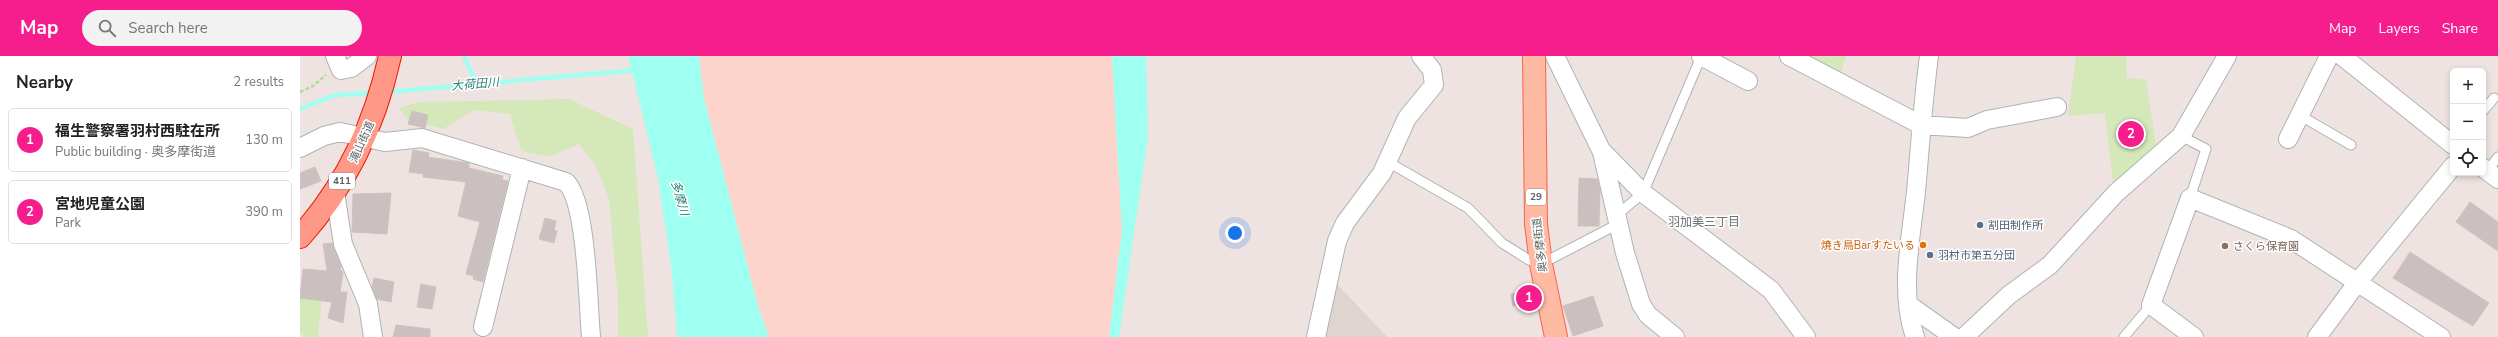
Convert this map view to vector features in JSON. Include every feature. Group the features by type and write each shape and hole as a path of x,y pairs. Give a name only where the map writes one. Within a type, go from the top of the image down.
{"highway":[{"name":"滝山街道","path":"300,237 335,192 365,138 373,118 389,60"}],"main road":[{"name":"奥多摩街道","path":"1534,56 1536,218 1541,264 1556,337"}],"street":[{"path":"336,60 341,70 351,68 367,56"},
{"path":"1316,337 1337,241 1345,223 1388,162 1407,118 1434,85 1432,70 1421,56"},
{"path":"1555,56 1602,152 1619,218 1625,253 1641,304 1648,315 1675,337"},
{"path":"1701,56 1748,81"},
{"path":"1789,56 1921,124 1968,128 1987,120 2057,107"},
{"path":"1915,337 1910,322 1908,275 1921,124 1929,56"},
{"path":"2288,139 2301,116 2329,56"},
{"path":"2342,56 2450,143"},
{"path":"1964,337 2009,295 2050,265 2116,193 2181,136 2226,57"},
{"path":"300,148 333,133 351,133 365,138 385,142 422,138 566,182 575,195 585,257 591,337"},
{"path":"1602,152 1643,193 1771,290 1806,337"},
{"path":"483,327 522,168"},
{"path":"2317,337 2357,283 2450,170"},
{"path":"335,192 344,244 368,304 373,337"},
{"path":"2194,337 2151,305 2190,198 2291,239 2435,336"},
{"path":"1909,305 1954,337"}],"lane":[{"path":"1388,162 1468,208 1502,243 1529,260 1541,264 1619,218 1643,193 1701,56"},
{"path":"2486,107 2494,98"},
{"path":"2301,116 2352,145"},
{"path":"2181,136 2206,149 2190,198"},
{"path":"2124,337 2151,305"}],"path":[{"path":"300,92 313,86 336,60"}],"shaded area":[{"path":"1336,283 1387,337 1325,337"}],"green space":[{"path":"1805,56 1846,56 1840,75"},
{"path":"2076,56 2126,56 2127,78 2146,80 2157,151 2113,184 2105,113 2068,116"},
{"path":"569,99 633,129 648,337 618,337 618,299 609,199 595,164 579,144 549,157 521,151 510,114 474,110 443,129 407,119 399,108 420,102"},
{"path":"300,287 322,297 318,337 303,337 303,333 300,333"}],"sand":[{"path":"699,56 1112,56 1122,231 1109,337 769,337 758,306 704,98"}],"water":[{"name":"多摩川","path":"628,56 699,56 704,98 758,306 769,337 677,337 672,272 658,178"},
{"path":"1112,56 1146,56 1148,136 1119,337 1109,337 1122,231"}],"building":[{"path":"412,111 428,115 425,128 408,124"},
{"path":"413,150 429,153 428,157 469,163 469,168 503,176 502,180 508,181 483,282 473,279 474,276 466,274 480,222 458,216 466,182 423,177 424,174 409,172"},
{"path":"315,167 321,181 300,189 300,173"},
{"path":"1579,178 1597,179 1600,190 1599,226 1578,226"},
{"path":"391,193 387,234 352,232 353,194"},
{"path":"2470,202 2498,222 2498,251 2456,222"},
{"path":"545,218 556,221 554,230 557,231 554,243 539,239"},
{"path":"332,243 341,266 340,270 343,272 340,292 347,292 343,323 328,318 332,302 300,298 303,269 327,271 323,244"},
{"path":"2410,252 2489,303 2473,326 2393,278"},
{"path":"374,278 394,282 391,302 377,299 372,287"},
{"path":"421,284 436,287 432,309 417,307"},
{"path":"1534,290 1536,303 1513,306 1511,294"},
{"path":"1593,296 1603,326 1573,336 1563,306"},
{"path":"396,325 430,329 430,337 393,337"}],"waterway":[{"path":"464,56 477,85"},
{"name":"大荷田川","path":"387,92 637,70"},
{"name":"大荷田川","path":"300,109 335,95 374,93"}],"place":[{"name":"宮地児童公園","path":"2131,134"},
{"name":"割田制作所","path":"1980,225"},
{"name":"焼き鳥Barすたいる","path":"1923,245"},
{"name":"さくら保育園","path":"2225,246"},
{"name":"羽村市第五分団","path":"1930,255"},
{"name":"福生警察署羽村西駐在所","path":"1529,298"}],"district":[{"name":"羽加美三丁目","path":"1704,222"}]}
